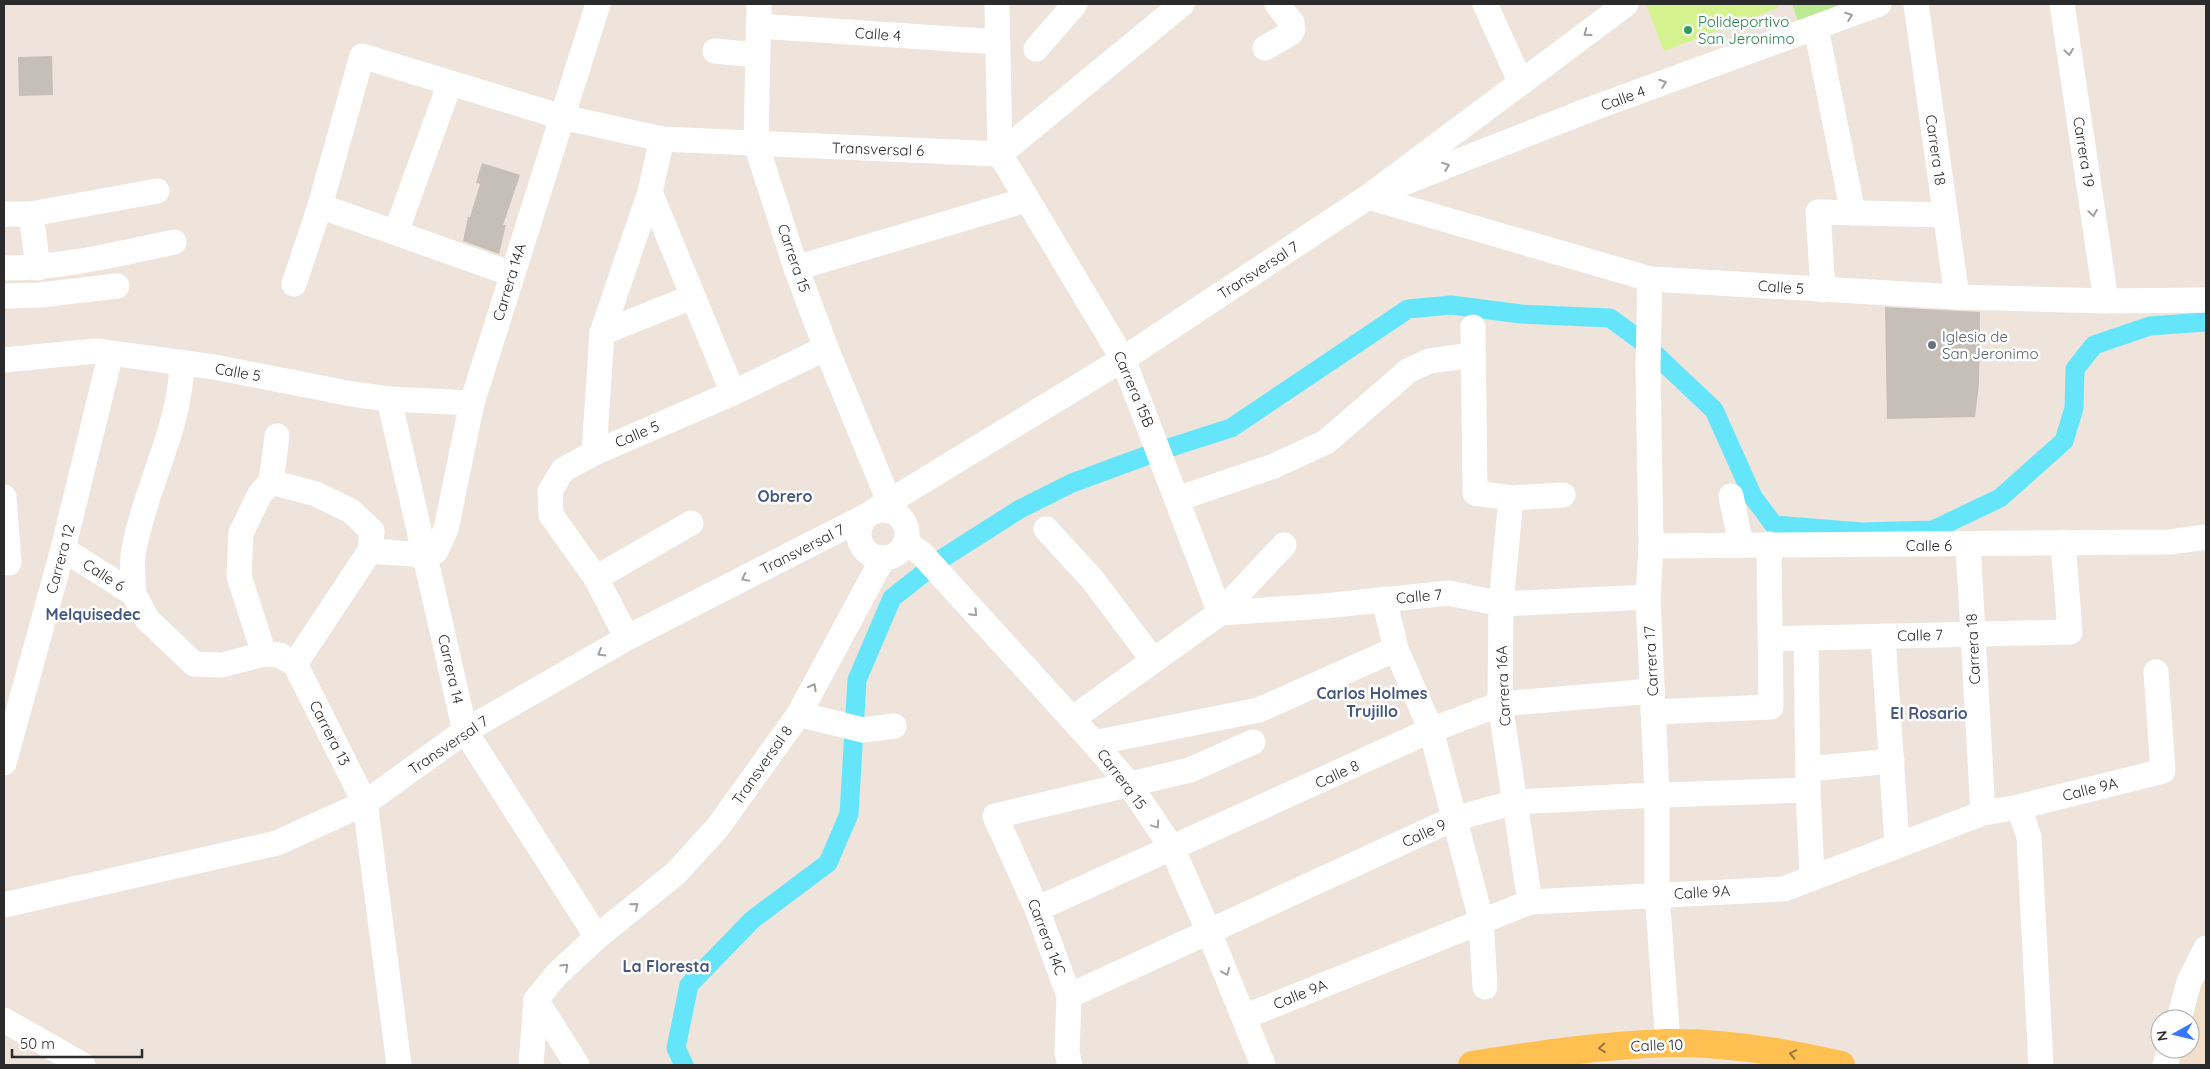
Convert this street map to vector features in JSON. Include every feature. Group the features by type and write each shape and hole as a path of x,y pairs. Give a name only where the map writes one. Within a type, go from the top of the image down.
{"main road":[{"name":"Calle 10","path":"1472,1065 1557,1052 1668,1043 1791,1054 1841,1065"}],"street":[{"name":"Carrera 14A","path":"425,555 436,551 446,529 472,403 598,4"},
{"path":"997,4 1000,154"},
{"path":"1036,49 1074,4"},
{"path":"1000,154 1182,4"},
{"path":"1265,48 1291,33 1293,29 1292,23 1277,4"},
{"path":"1485,4 1521,83"},
{"name":"Transversal 7","path":"4,905 277,843 365,802 465,731 627,638 876,509 1123,359 1368,197 1626,4"},
{"name":"Calle 4","path":"1368,197 1591,109 1880,4"},
{"name":"Carrera 18","path":"1916,4 1944,215 1957,297"},
{"name":"Carrera 19","path":"2062,4 2106,301"},
{"name":"Calle 4","path":"758,15 998,42"},
{"name":"Carrera 15","path":"758,15 756,144 796,268 826,348 876,509"},
{"path":"1816,28 1853,213"},
{"path":"715,51 756,55"},
{"name":"Transversal 6","path":"320,206 362,56 562,117 662,139 1000,154"},
{"path":"396,232 450,83"},
{"path":"594,453 602,333 650,192 662,139"},
{"name":"Carrera 15B","path":"1000,154 1123,359 1220,614"},
{"path":"4,214 31,214 157,191"},
{"path":"650,192 733,393"},
{"name":"Calle 5","path":"1368,197 1650,279 1957,297 2106,301 2206,300"},
{"path":"796,268 1026,200"},
{"path":"294,284 320,206 512,274"},
{"path":"1823,290 1818,212 1944,215"},
{"path":"31,214 38,268"},
{"path":"4,268 38,268 74,263 174,242"},
{"name":"Carrera 17","path":"1650,279 1648,365 1651,546 1648,597 1657,795 1657,894 1668,1043"},
{"path":"4,296 40,295 118,286"},
{"path":"602,333 692,297"},
{"path":"1473,327 1475,493 1511,498 1563,495"},
{"name":"Calle 5","path":"596,578 551,515 550,491 563,470 594,453 733,393 826,348"},
{"name":"Calle 5","path":"4,360 96,351 214,367 389,399 472,403"},
{"name":"Carrera 12","path":"4,763 63,549 111,353"},
{"path":"1177,498 1274,466 1326,442 1408,371 1429,362 1473,355"},
{"path":"134,594 133,551 143,509 169,442 181,390 182,364"},
{"name":"Carrera 14","path":"389,399 465,731 597,937"},
{"path":"277,436 271,482 260,494 241,533 239,576 264,654 279,656 295,664 371,541"},
{"path":"271,482 316,494 351,511 371,541 425,555"},
{"path":"1731,496 1741,545"},
{"path":"4,497 9,563"},
{"name":"Carrera 16A","path":"1511,498 1501,604 1500,704 1530,902"},
{"path":"876,509 891,510 898,514 907,527 914,548 883,558 874,556 866,551 861,543 859,534 861,524 876,509"},
{"path":"627,638 596,578 691,523"},
{"path":"1046,529 1092,578 1153,660"},
{"name":"Calle 6","path":"1651,546 2170,542 2206,537"},
{"name":"Calle 7","path":"1771,639 2070,632 2063,542"},
{"path":"1072,719 1220,614 1284,544"},
{"path":"1769,544 1771,639"},
{"name":"Carrera 18","path":"1968,545 1983,813"},
{"name":"Carrera 15","path":"914,548 1094,742 1129,784 1172,848 1209,932 1263,1065"},
{"name":"Calle 6","path":"63,549 134,594 147,619 194,664 222,665 264,654"},
{"name":"Transversal 8","path":"536,1000 556,975 597,937 675,874 718,827 798,714 883,558"},
{"name":"Calle 7","path":"1220,614 1324,606 1449,593 1501,604 1648,597"},
{"path":"1384,599 1396,649 1431,730 1481,920 1485,987"},
{"path":"1883,636 1897,844"},
{"path":"1806,638 1808,780 1812,876"},
{"name":"Calle 8","path":"1036,909 1431,730 1500,704 1653,702 1771,706 1771,639"},
{"path":"1094,742 1258,710 1396,649"},
{"name":"Carrera 13","path":"295,664 365,802 399,1065"},
{"name":"Calle 9A","path":"1244,1017 1481,920 1530,902 1784,889 1812,876 1983,813 2020,807 2163,771 2156,672"},
{"path":"798,714 853,728 894,726"},
{"path":"1129,784 1190,770 1253,742"},
{"name":"Calle 9","path":"1069,996 1453,819 1516,802 1657,795 1808,780 1892,761"},
{"name":"Carrera 14C","path":"1070,1065 1067,1053 1069,996 1036,909 995,816 1129,784"},
{"path":"2020,807 2029,837 2041,1065"},
{"path":"2182,1009 2189,982 2206,948"},
{"path":"531,1065 536,1000"},
{"path":"536,1000 577,1065"},
{"path":"4,1005 29,1035"},
{"path":"4,1020 83,1065"}],"shaded area":[{"path":"2206,956 2206,1065 2166,1065 2168,1059 2200,1059 2200,1009 2193,1009"}],"green space":[{"name":"Polideportivo San Jeronimo","path":"1646,4 1776,4 1778,8 1664,51"},
{"path":"1792,4 1878,4 1802,33"}],"building":[{"path":"52,56 53,95 19,96 18,57"},
{"path":"482,163 520,175 503,225 506,225 499,254 463,241 468,217 470,217 480,184 476,183"},
{"name":"Iglesia de San Jeronimo","path":"1885,307 1980,312 1979,384 1975,417 1887,419"}],"waterway":[{"path":"684,1065 676,1048 689,985 752,920 828,863 849,814 857,680 892,598 943,558 1020,509 1072,483 1159,451 1231,428 1408,309 1451,305 1521,314 1610,318 1640,340 1714,410 1753,497 1774,525 1862,532 1933,530 2000,498 2064,441 2074,408 2075,369 2094,345 2150,326 2206,322"}],"place":[{"name":"Polideportivo San Jeronimo","path":"1688,30"},
{"name":"Iglesia de San Jeronimo","path":"1932,345"}],"district":[{"name":"Obrero","path":"785,496"},
{"name":"Melquisedec","path":"93,614"},
{"name":"Carlos Holmes Trujillo","path":"1372,702"},
{"name":"El Rosario","path":"1929,713"},
{"name":"La Floresta","path":"666,966"}]}
